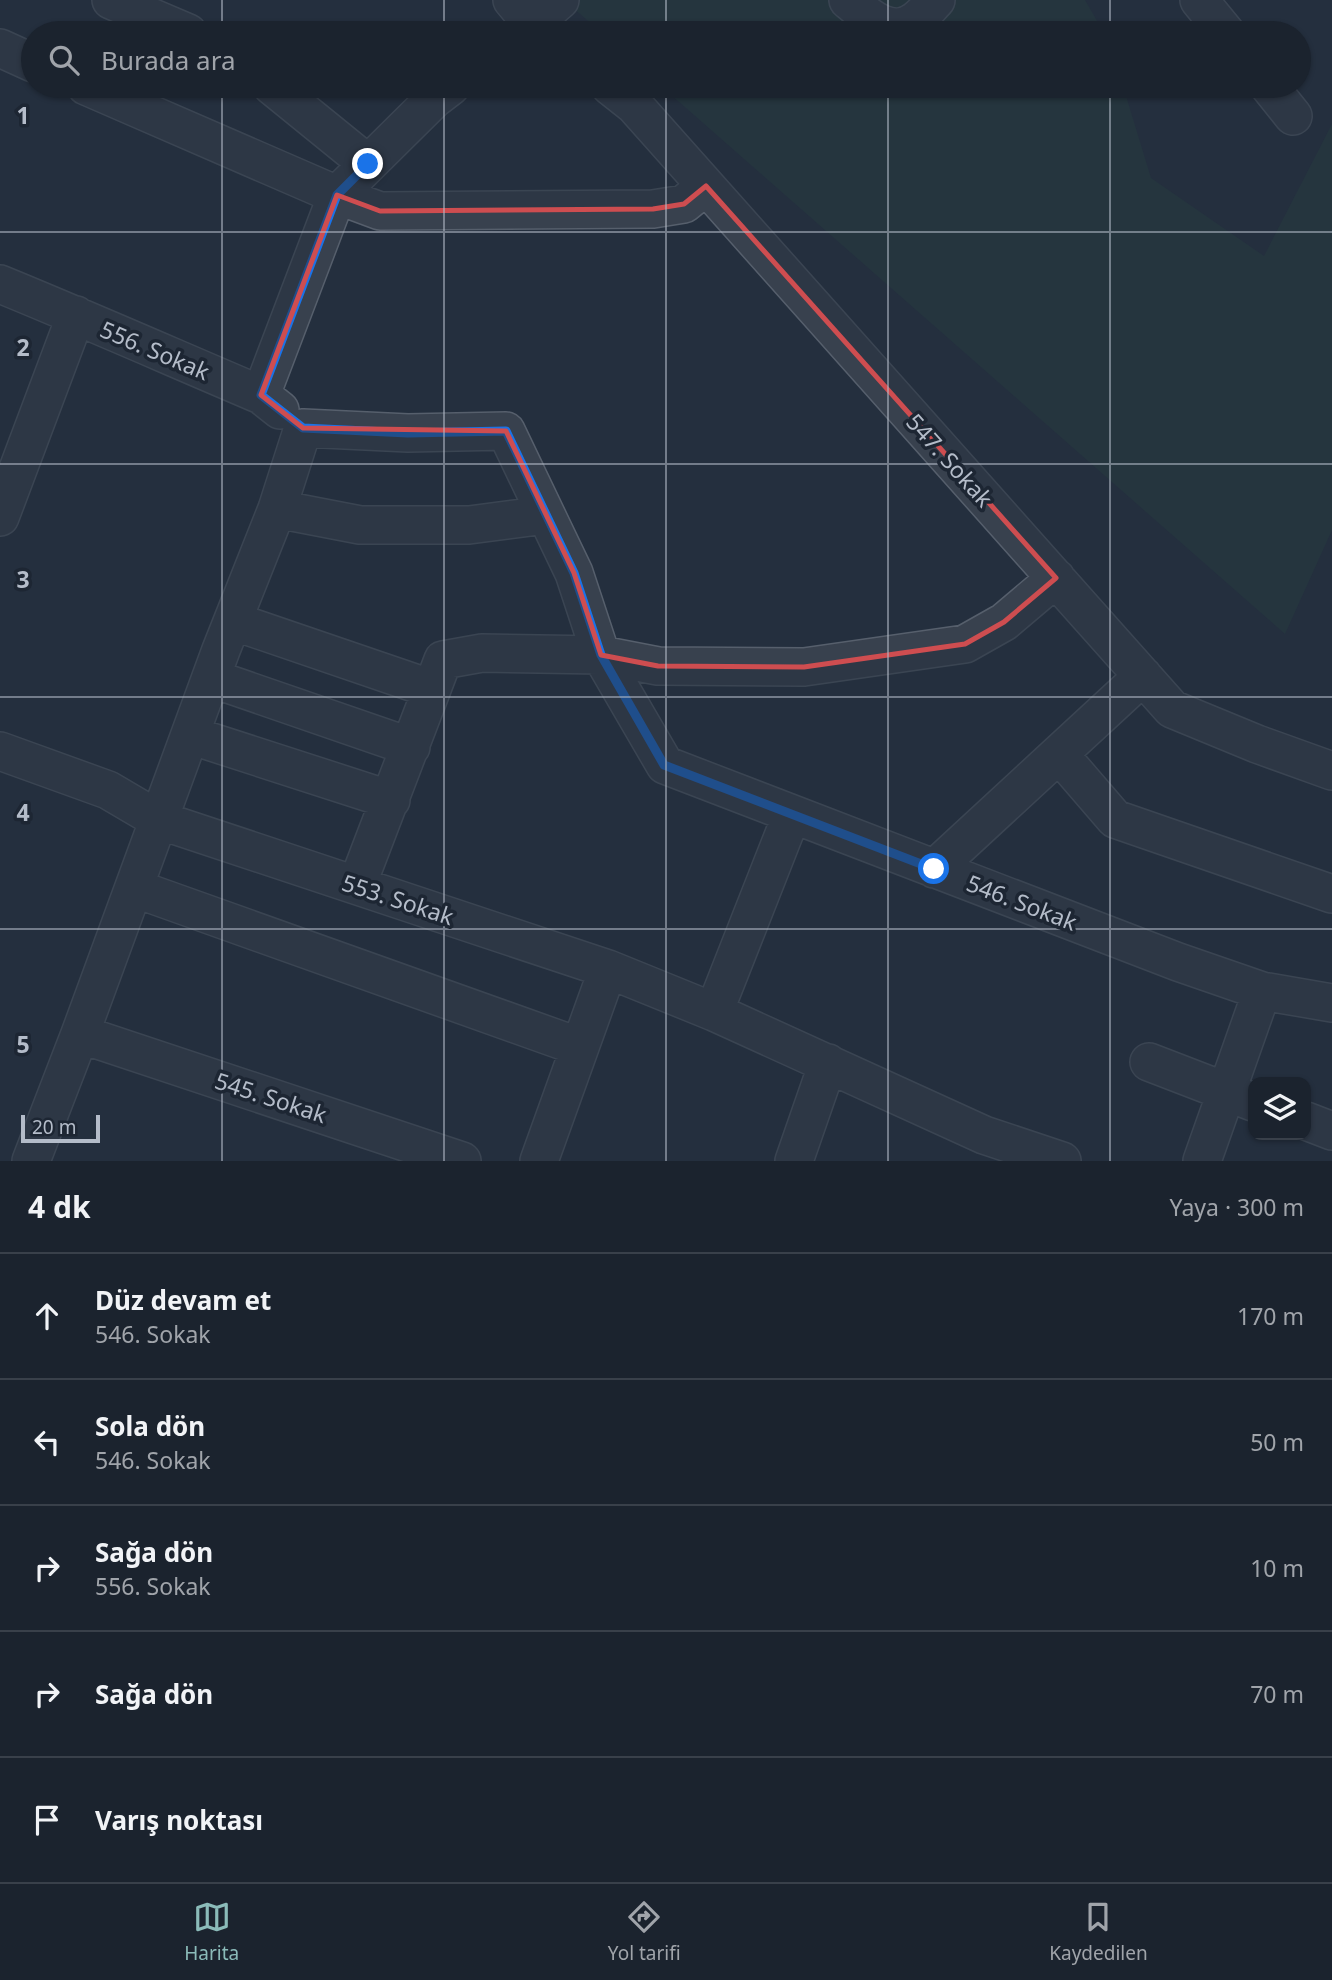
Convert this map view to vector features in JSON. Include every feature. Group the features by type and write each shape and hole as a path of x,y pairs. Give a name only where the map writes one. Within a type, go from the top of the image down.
{"street":[{"path":"111,0 160,21"},
{"path":"530,21 560,0"},
{"path":"848,0 876,21"},
{"path":"915,21 936,0"},
{"path":"1199,0 1216,21"},
{"path":"0,48 21,58"},
{"path":"114,98 380,211 653,209 684,204 706,186"},
{"path":"287,98 368,164"},
{"path":"261,395 337,195 435,98"},
{"name":"547. Sokak","path":"625,98 1172,709 1332,771"},
{"path":"1279,98 1293,116"},
{"name":"556. Sokak","path":"0,284 261,395 303,428"},
{"path":"0,517 76,315"},
{"path":"31,1161 277,509 303,428"},
{"name":"546. Sokak","path":"303,428 408,433 506,431 574,573 601,655 664,765 1178,962 1262,991 1332,1003"},
{"path":"277,509 360,524 469,525 546,515"},
{"path":"357,885 443,660 482,653 601,655 658,666 804,667 965,644 1004,622 1056,578"},
{"path":"233,621 432,689"},
{"path":"934,869 1143,676"},
{"path":"211,678 411,747"},
{"path":"190,735 391,800"},
{"name":"553. Sokak","path":"0,751 108,790 159,820 608,969 715,1012 984,1135 1062,1161"},
{"path":"1059,754 1115,819 1332,894"},
{"path":"715,1012 792,814"},
{"path":"134,888 580,1047"},
{"path":"539,1161 608,969"},
{"path":"1202,1161 1240,1097 1262,991"},
{"name":"545. Sokak","path":"80,1034 462,1161"},
{"path":"1149,1062 1240,1097"},
{"path":"794,1161 828,1063"},
{"path":"1311,1123 1332,1131"}],"highlighted area":[{"path":"706,186 1056,578 1004,622 965,644 804,667 658,666 601,655 574,573 506,431 303,428 261,395 337,195 380,211 653,209 684,204"}],"green space":[{"path":"564,0 1085,0 1097,21 588,21"},
{"path":"675,98 1127,98 1151,178 1264,256 1332,124 1332,530 1285,634"}],"route":[{"path":"368,164 337,195 261,395 303,428 408,433 506,431 574,573 601,655 664,765 934,869"}]}
